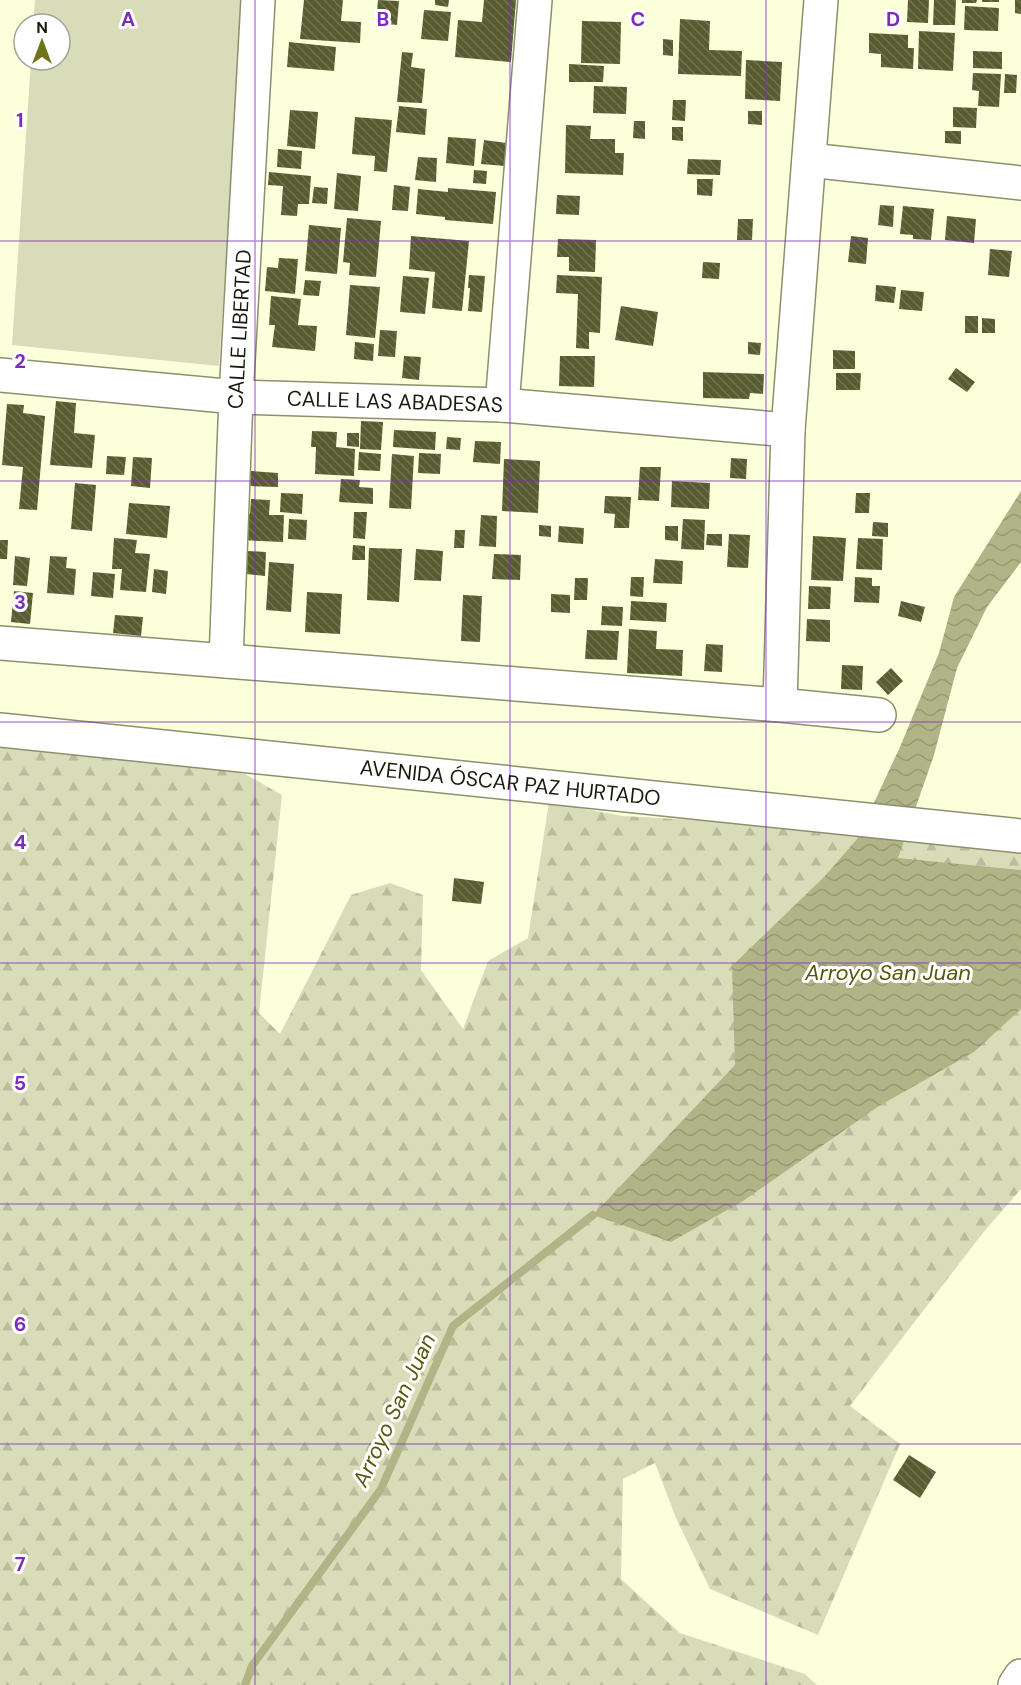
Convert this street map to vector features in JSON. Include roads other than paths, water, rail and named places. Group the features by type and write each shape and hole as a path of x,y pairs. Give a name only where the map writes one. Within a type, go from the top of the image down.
{"street":[{"name":"CALLE LIBERTAD","path":"226,661 236,397 258,0"},
{"path":"502,405 535,0"},
{"path":"780,705 788,430 821,0"},
{"path":"809,160 1021,183"},
{"name":"CALLE LAS ABADESAS","path":"0,375 236,397 502,405 788,430"},
{"path":"0,643 780,705 879,715"},
{"name":"AVENIDA ÓSCAR PAZ HURTADO","path":"0,730 1021,836"},
{"path":"1015,1685 1021,1676"}],"water":[{"name":"Arroyo San Juan","path":"1021,491 1021,562 987,607 957,668 934,755 898,858 1021,870 1021,1009 974,1052 879,1106 743,1201 671,1242 593,1215 735,1065 732,966 825,876 857,839 900,747 939,653 954,597"}],"waterway":[{"name":"Arroyo San Juan","path":"245,1685 252,1666 381,1489 453,1326 593,1215"}]}
